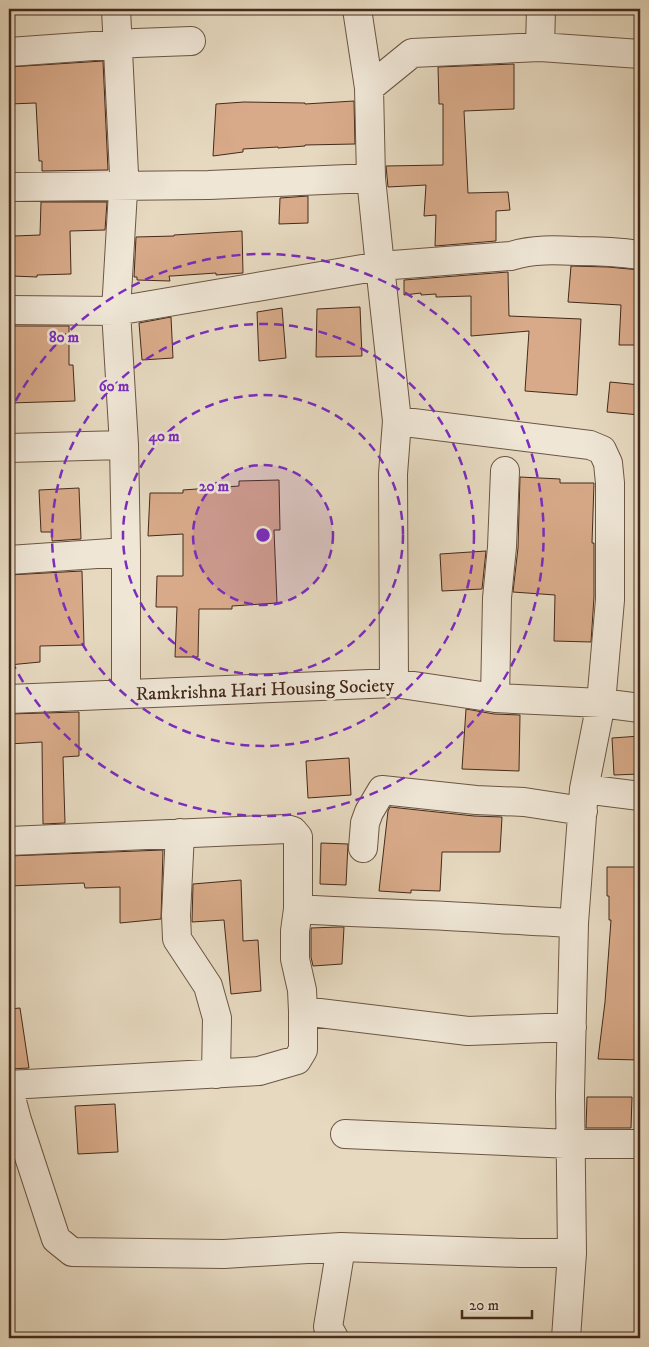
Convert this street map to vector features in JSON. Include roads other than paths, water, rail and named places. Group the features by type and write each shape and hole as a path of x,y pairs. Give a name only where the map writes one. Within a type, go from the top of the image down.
{"street":[{"path":"116,9 124,174 116,311 124,446 126,694"},
{"path":"357,9 369,88 372,178 397,421 393,474 394,683"},
{"path":"540,47 541,9"},
{"path":"9,52 191,41"},
{"path":"369,88 412,53 540,47 640,54"},
{"path":"9,187 209,185 372,178"},
{"path":"9,310 116,311 380,266 511,256 524,252 549,250 640,254"},
{"path":"397,421 590,445 602,450 608,463 610,483 610,600 602,703 583,801 574,923 570,1087 572,1253 566,1338"},
{"path":"9,448 124,446"},
{"path":"495,698 497,598 502,546 505,470"},
{"path":"9,560 126,552"},
{"name":"Ramkrishna Hari Housing Society","path":"9,699 394,683 495,698 602,703 640,708"},
{"path":"362,848 365,823 382,790 476,800 524,802 583,801 640,796"},
{"path":"9,841 286,829 293,831 298,837 298,909 295,930 295,959 302,990 303,1011 303,1050 296,1060 259,1071 9,1085"},
{"path":"180,834 176,916 177,939 208,986 217,1018 216,1074"},
{"path":"298,909 574,923"},
{"path":"303,1011 468,1031 572,1027"},
{"path":"9,1090 56,1239 72,1252 224,1254 341,1247 572,1253"},
{"path":"345,1134 571,1144 640,1144"},
{"path":"334,1338 328,1327 341,1247"}]}
